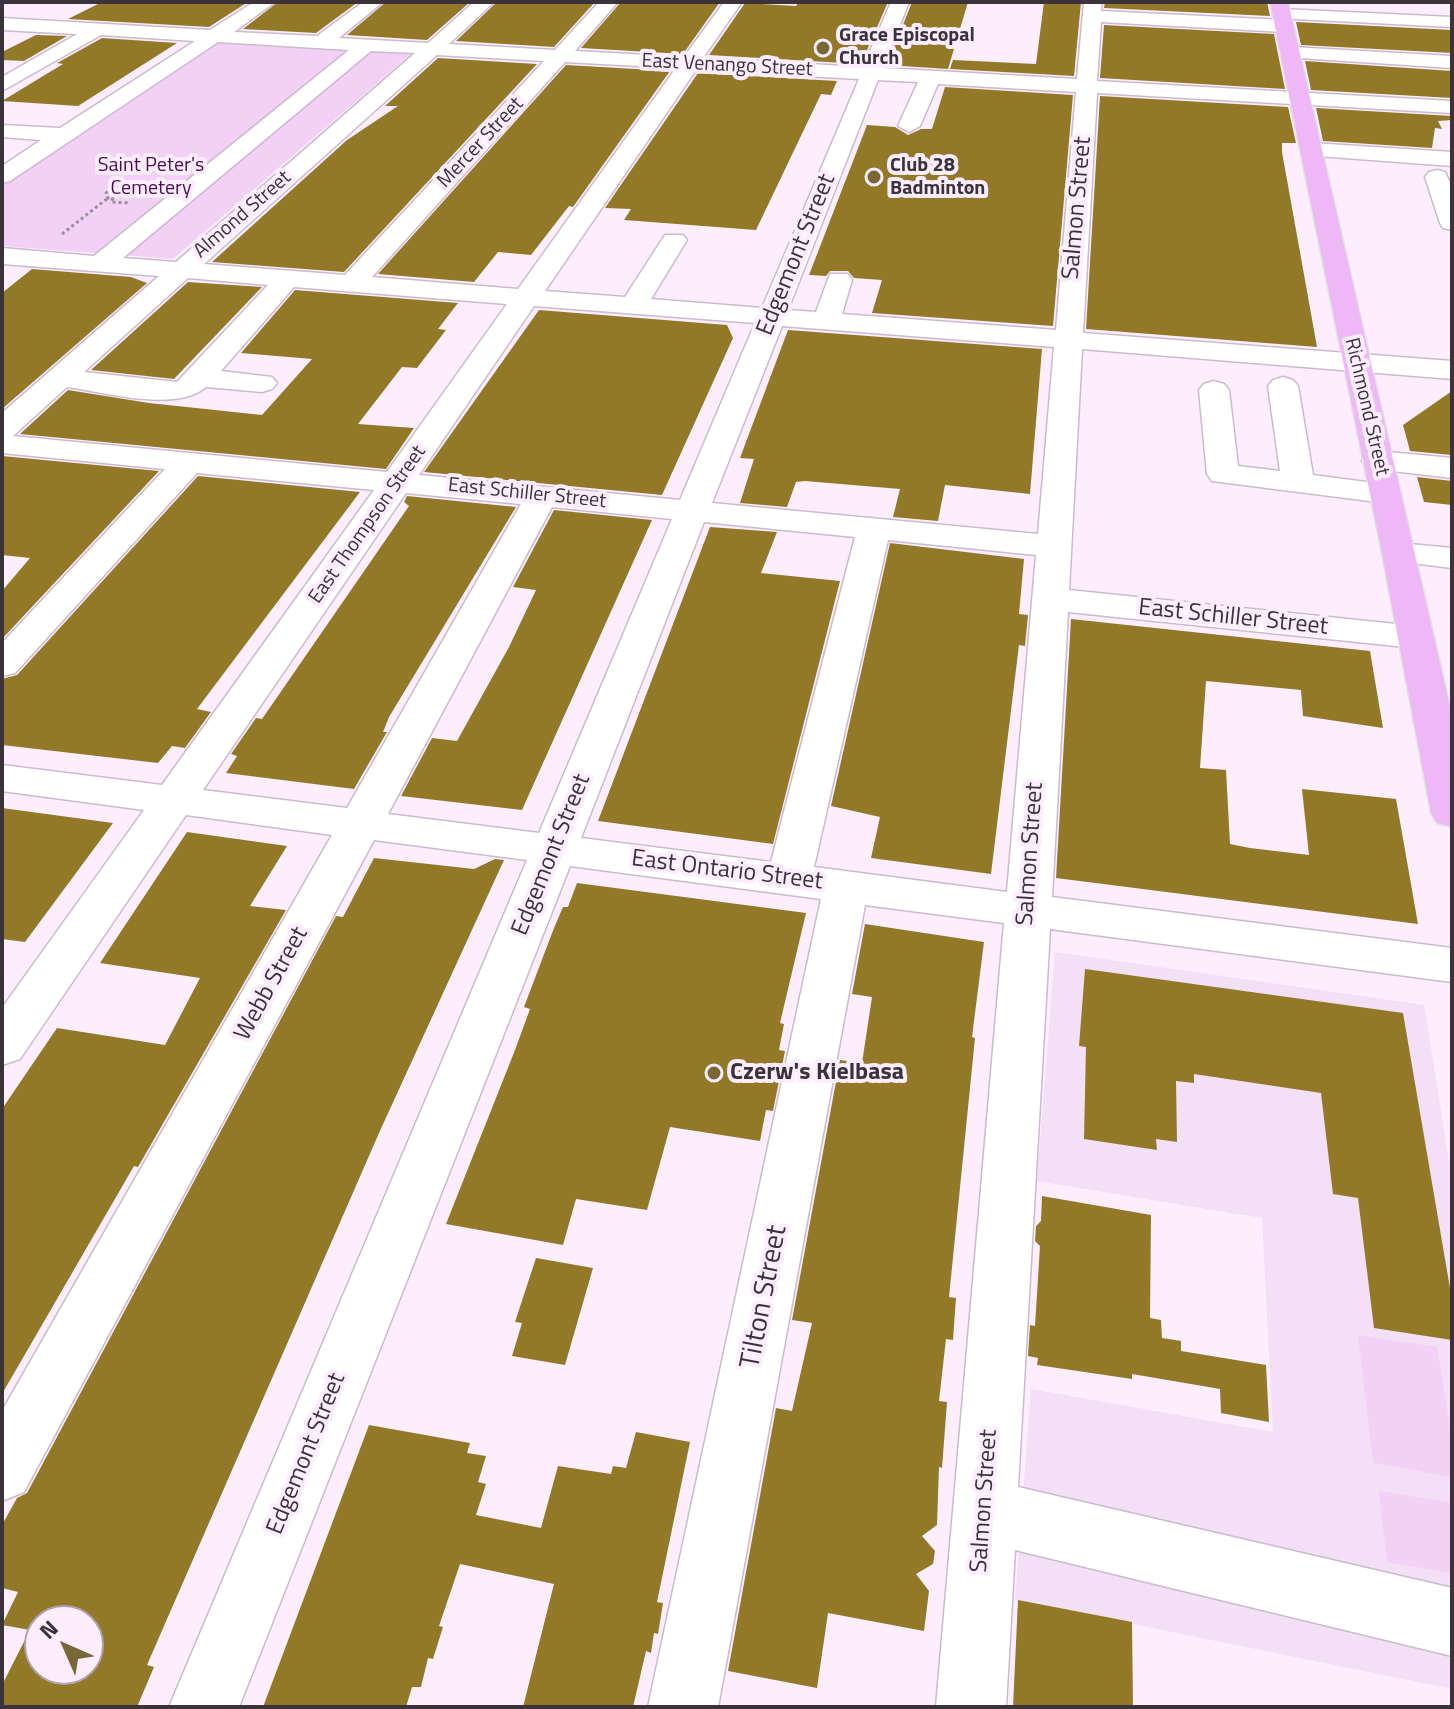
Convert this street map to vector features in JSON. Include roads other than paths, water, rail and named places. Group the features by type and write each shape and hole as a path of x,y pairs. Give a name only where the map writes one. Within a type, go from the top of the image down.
{"main road":[{"name":"Richmond Street","path":"1284,24 1452,813"}],"street":[{"path":"2,176 266,2"},
{"path":"320,43 374,2"},
{"name":"Almond Street","path":"2,429 485,2"},
{"name":"Mercer Street","path":"348,282 609,2"},
{"name":"East Thompson Street","path":"2,1046 528,298 696,48 733,2"},
{"name":"Edgemont Street","path":"204,1707 900,2"},
{"path":"2,85 133,9"},
{"path":"1092,9 1284,24 1452,22"},
{"name":"Salmon Street","path":"971,1707 1092,9"},
{"name":"East Venango Street","path":"6,15 97,30 560,56 696,48 870,74 1452,107"},
{"path":"1284,24 1452,62"},
{"path":"458,25 489,27"},
{"path":"551,31 612,36"},
{"path":"101,263 366,45"},
{"path":"909,126 930,78"},
{"path":"991,103 994,81"},
{"path":"2,131 62,135"},
{"path":"1312,150 1445,168 1452,223"},
{"path":"632,307 674,240"},
{"path":"2,256 1452,370"},
{"path":"2,284 33,258"},
{"path":"60,377 169,392 186,389 288,278"},
{"path":"826,322 839,280"},
{"path":"199,378 262,383"},
{"path":"1283,386 1298,483"},
{"path":"1214,390 1223,474 1385,493"},
{"name":"East Schiller Street","path":"2,444 1052,546"},
{"path":"1378,461 1452,468"},
{"path":"2,665 189,462"},
{"name":"Webb Street","path":"2,1471 542,496"},
{"path":"789,880 874,529"},
{"path":"1399,553 1452,558"},
{"name":"East Schiller Street","path":"1051,599 1415,637"},
{"name":"East Ontario Street","path":"2,778 1452,965"},
{"name":"Tilton Street","path":"683,1707 846,886"},
{"path":"985,1511 1452,1622"}],"place":[{"name":"Grace Episcopal Church","path":"823,48"},
{"name":"Club 28 Badminton","path":"874,177"},
{"name":"Czerw's Kielbasa","path":"714,1073"}],"park label":[{"name":"Saint Peter's Cemetery","path":"151,178"}]}
